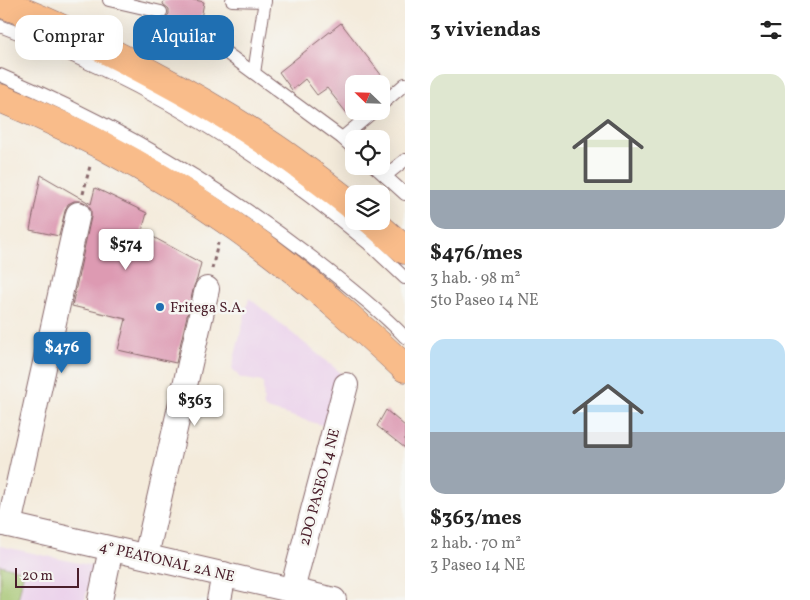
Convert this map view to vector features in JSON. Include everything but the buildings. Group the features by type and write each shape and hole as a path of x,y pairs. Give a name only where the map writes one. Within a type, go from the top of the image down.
{"main road":[{"path":"0,4 26,13 113,52 183,91 265,141 345,200"},
{"path":"0,98 96,143 166,182 224,218 325,296 405,368"},
{"path":"382,230 405,250"}],"street":[{"path":"4,524 78,214"},
{"path":"146,556 207,289"},
{"name":"2DO PASEO 14 NE","path":"292,590 346,385"},
{"name":"4° PEATONAL 2A NE","path":"4,524 334,600"},
{"path":"100,600 111,548"},
{"path":"218,600 224,574"}],"lane":[{"path":"109,0 161,12"},
{"path":"232,0 265,0 254,73"},
{"path":"0,26 79,59 128,83 170,104 226,138 271,168 317,203 370,245 405,278"},
{"path":"234,58 345,141"},
{"path":"0,75 70,106 125,134 238,203 287,238 341,281 394,325 405,337"},
{"path":"390,97 405,84"},
{"path":"342,138 363,120"},
{"path":"405,160 385,176 405,194"}],"path":[{"path":"78,214 96,143"},
{"path":"207,289 224,218"}],"shaded area":[{"path":"249,298 341,373 325,426 264,408 263,382 240,378 232,368"},
{"path":"0,546 93,566 85,600 0,600"}],"green space":[{"path":"0,565 24,571 18,600 0,600"}],"place":[{"name":"Fritega S.A.","path":"160,307"}]}
